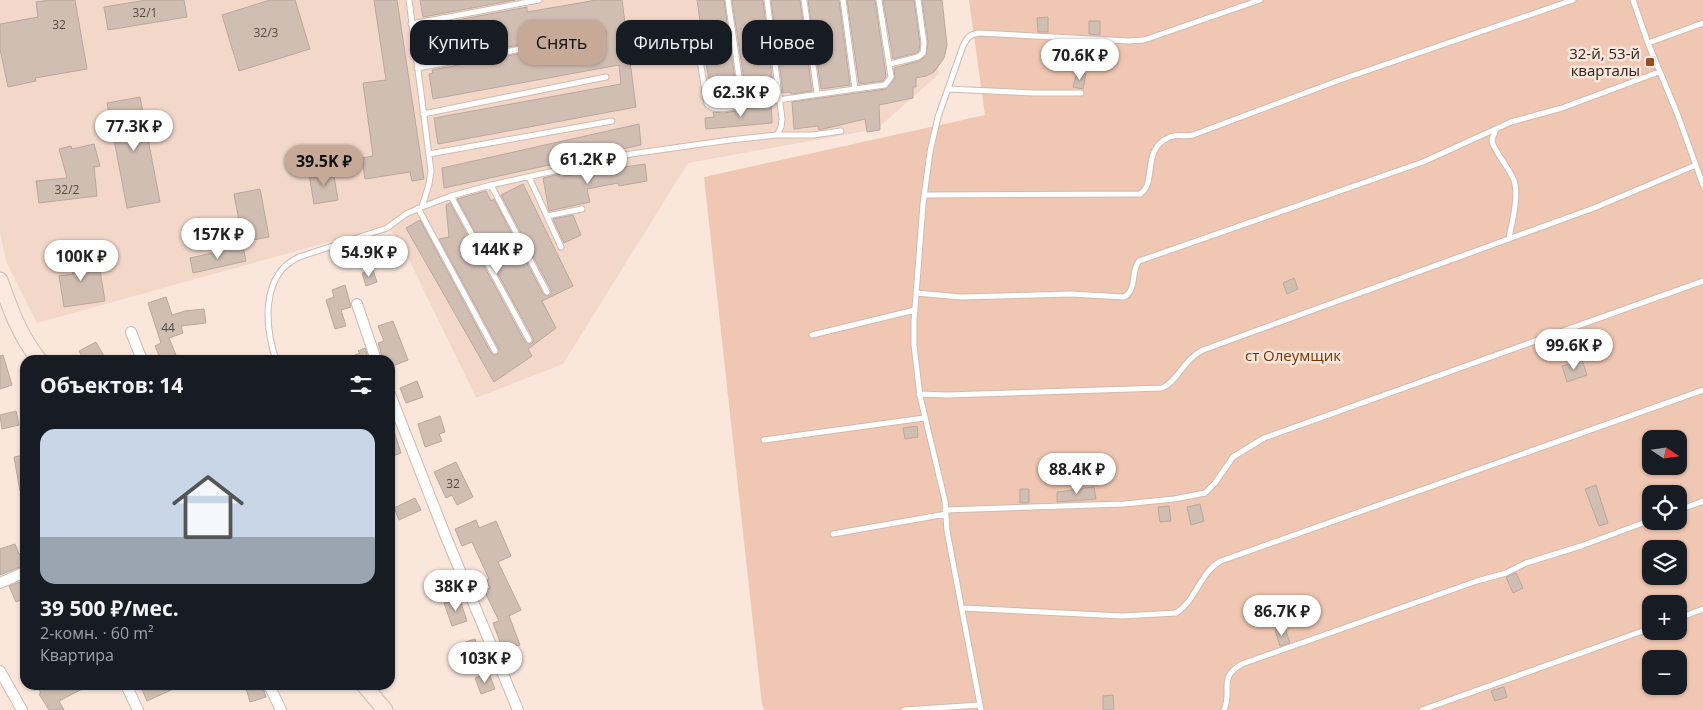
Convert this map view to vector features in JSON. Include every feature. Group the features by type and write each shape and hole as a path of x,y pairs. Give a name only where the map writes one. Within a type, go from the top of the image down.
{"main road":[{"path":"0,280 13,318 23,339 35,355"},
{"path":"370,690 384,710"}],"street":[{"path":"357,304 374,355"},
{"path":"131,332 140,355"},
{"path":"395,407 446,537 518,710"},
{"path":"0,583 20,574"},
{"path":"0,671 22,710"},
{"path":"128,690 138,710"},
{"path":"271,690 281,710"}],"lane":[{"path":"409,0 411,20"},
{"path":"432,20 539,0"},
{"path":"728,0 743,105"},
{"path":"766,0 780,99 782,124 777,136"},
{"path":"804,0 817,93"},
{"path":"843,0 855,89"},
{"path":"700,65 707,104 716,108 888,83 891,77 890,64 879,0"},
{"path":"890,64 918,57 923,53 924,43 918,0"},
{"path":"904,710 980,708 947,531 945,501 919,394 914,345 914,310 924,195 932,139 967,38 971,35 985,33 1129,41 1144,40 1260,0"},
{"path":"924,195 1140,194 1146,189 1154,150 1168,138 1178,135 1193,135 1337,82 1573,0"},
{"path":"1633,0 1703,185"},
{"path":"1648,43 1703,23"},
{"path":"417,68 518,50"},
{"path":"417,65 431,178 420,208 495,351"},
{"path":"916,293 961,297 1071,294 1128,296 1132,289 1136,264 1139,261 1423,162 1512,122 1562,108 1659,72"},
{"path":"423,114 606,77"},
{"path":"948,89 1081,93"},
{"path":"429,154 612,121"},
{"path":"1496,129 1492,140 1493,144 1515,184 1515,200 1509,238"},
{"path":"274,355 268,334 268,308 272,289 286,264 299,256 387,228 406,214 420,208 451,196 631,154 730,140 813,135 841,131"},
{"path":"919,394 987,394 1162,388 1176,376 1190,358 1204,350 1594,208 1696,165"},
{"path":"529,177 562,247"},
{"path":"491,186 547,292"},
{"path":"451,196 530,340"},
{"path":"547,216 582,209"},
{"path":"833,534 946,512 1124,504 1174,499 1205,493 1215,483 1233,457 1264,438 1703,281"},
{"path":"812,336 914,310"},
{"path":"962,608 1122,616 1176,613 1183,607 1209,571 1221,561 1703,390"},
{"path":"764,440 924,418"},
{"path":"1687,507 1703,501"},
{"path":"1224,710 1227,701 1227,678 1234,668 1242,664 1460,587 1506,573 1526,563 1581,546 1642,523"},
{"path":"1687,615 1703,609"},
{"path":"1422,710 1642,631"}],"shaded area":[{"path":"0,0 930,0 939,74 877,129 688,163 563,364 476,398 401,243 387,226 37,323 7,264 0,233"}],"green space":[{"name":"ст Олеумщик","path":"969,0 1703,0 1703,710 764,710 704,177 985,115"}],"building":[{"path":"75,0 87,69 35,78 36,81 8,87 0,49 0,24 38,17 36,2"},
{"path":"146,0 184,0 187,17 108,30 104,7"},
{"path":"270,0 295,0 310,49 239,71 222,15"},
{"path":"374,0 397,0 424,179 412,181 410,172 365,179 362,158 373,156 363,83 386,80"},
{"path":"420,0 515,0 423,17"},
{"path":"597,0 622,0 625,20 616,20 616,65 619,65 433,99 429,74 433,73 432,70 459,65 508,65 508,56 518,54 518,65 606,65 606,20 518,20 518,45 508,47 508,20 457,20 527,7 527,12"},
{"path":"697,0 724,0 727,20 700,20"},
{"path":"732,0 763,0 765,20 742,20 742,65 771,65 774,94 770,95 770,97 747,100"},
{"path":"771,0 800,0 803,20 774,20"},
{"path":"808,0 839,0 850,85 821,89 817,65 833,65 833,20 811,20"},
{"path":"847,0 875,0 886,76 883,81 859,84"},
{"path":"883,0 914,0 920,43 919,51 916,53 893,59"},
{"path":"922,0 942,0 947,45 944,58 934,72 916,78 916,87 913,87 913,98 879,105 880,130 867,132 865,119 819,130 818,126 794,129 792,102 886,89 895,78 894,68 919,61 926,56 928,42"},
{"path":"1048,17 1048,32 1038,32 1037,18"},
{"path":"1089,21 1100,21 1100,35 1089,34"},
{"path":"732,58 738,102 719,104 712,102 707,65 732,65"},
{"path":"619,65 631,65 636,107 438,144 434,118 621,84"},
{"path":"779,65 809,65 812,91 791,94 790,92 783,93"},
{"path":"1077,72 1086,74 1083,89 1073,87"},
{"path":"140,97 160,202 127,208 107,103"},
{"path":"771,105 772,123 706,129 705,118 714,117 713,112 724,113"},
{"path":"639,124 641,145 444,188 442,168"},
{"path":"94,144 100,166 94,167 97,196 39,203 36,181 67,178 59,149 71,146 72,149"},
{"path":"645,164 647,181 619,186 618,183 587,189 590,202 549,211 543,178 564,173 565,176"},
{"path":"333,170 338,200 314,204 309,174"},
{"path":"523,184 573,286 542,301 556,328 528,349 532,356 494,382 406,228 420,220 491,353 497,355 499,349 439,239 449,237 446,205 450,203 525,342 531,344 533,338 457,199 486,191 491,201 494,199 543,294 549,296 551,290 501,195"},
{"path":"260,189 269,237 243,242 234,194"},
{"path":"573,215 581,235 564,243 553,219"},
{"path":"243,246 246,261 193,273 190,258"},
{"path":"85,248 88,272 100,270 105,301 64,307 59,276 73,274 70,249"},
{"path":"373,270 377,282 366,286 362,273"},
{"path":"1294,278 1298,289 1287,294 1283,283"},
{"path":"345,285 351,307 341,310 346,326 335,329 326,300 334,297 332,290"},
{"path":"166,297 172,315 185,311 204,309 206,323 181,326 183,333 169,338 176,355 159,355 155,346 161,343 148,303"},
{"path":"393,321 408,360 395,365 395,355 382,355 378,343 384,341 378,326"},
{"path":"96,342 103,355 81,355 79,351"},
{"path":"365,348 367,355 355,355 360,353 358,351"},
{"path":"3,355 12,385 0,389 0,356"},
{"path":"1582,360 1587,375 1567,382 1562,366"},
{"path":"417,381 423,397 406,403 400,388"},
{"path":"16,411 19,425 2,429 0,415"},
{"path":"440,416 445,432 439,434 442,441 425,447 418,424"},
{"path":"917,426 918,437 905,439 903,428"},
{"path":"395,434 401,453 395,455"},
{"path":"20,456 20,491 14,457"},
{"path":"456,462 473,497 457,505 452,495 446,498 434,472"},
{"path":"1596,485 1608,523 1599,526 1585,489"},
{"path":"1094,487 1096,499 1057,502 1057,492"},
{"path":"1020,489 1029,489 1029,503 1020,503"},
{"path":"415,498 421,510 399,520 395,508"},
{"path":"1200,504 1204,521 1191,525 1187,507"},
{"path":"1169,506 1171,521 1160,522 1158,507"},
{"path":"476,520 479,528 496,521 511,556 498,562 521,610 509,616 520,645 503,650 493,623 499,621 484,590 490,588 486,580 489,579 472,542 462,546 455,529"},
{"path":"15,544 20,554 20,567 0,575 0,549"},
{"path":"1516,573 1523,588 1513,593 1506,577"},
{"path":"20,582 20,600 16,602 9,586"},
{"path":"459,597 467,621 452,626 444,603"},
{"path":"1285,628 1290,643 1280,646 1275,630"},
{"path":"475,639 481,657 465,662 459,644"},
{"path":"489,673 495,689 481,694 475,678"},
{"path":"1504,687 1507,697 1495,701 1491,691"},
{"path":"39,690 80,690 59,701 64,710 49,710 39,694 41,693"},
{"path":"142,690 171,690 147,701"},
{"path":"246,690 264,690 266,697 250,702"},
{"path":"1113,695 1114,710 1103,710 1103,696"}],"place":[{"name":"32-й, 53-й кварталы","path":"1650,62"}]}
